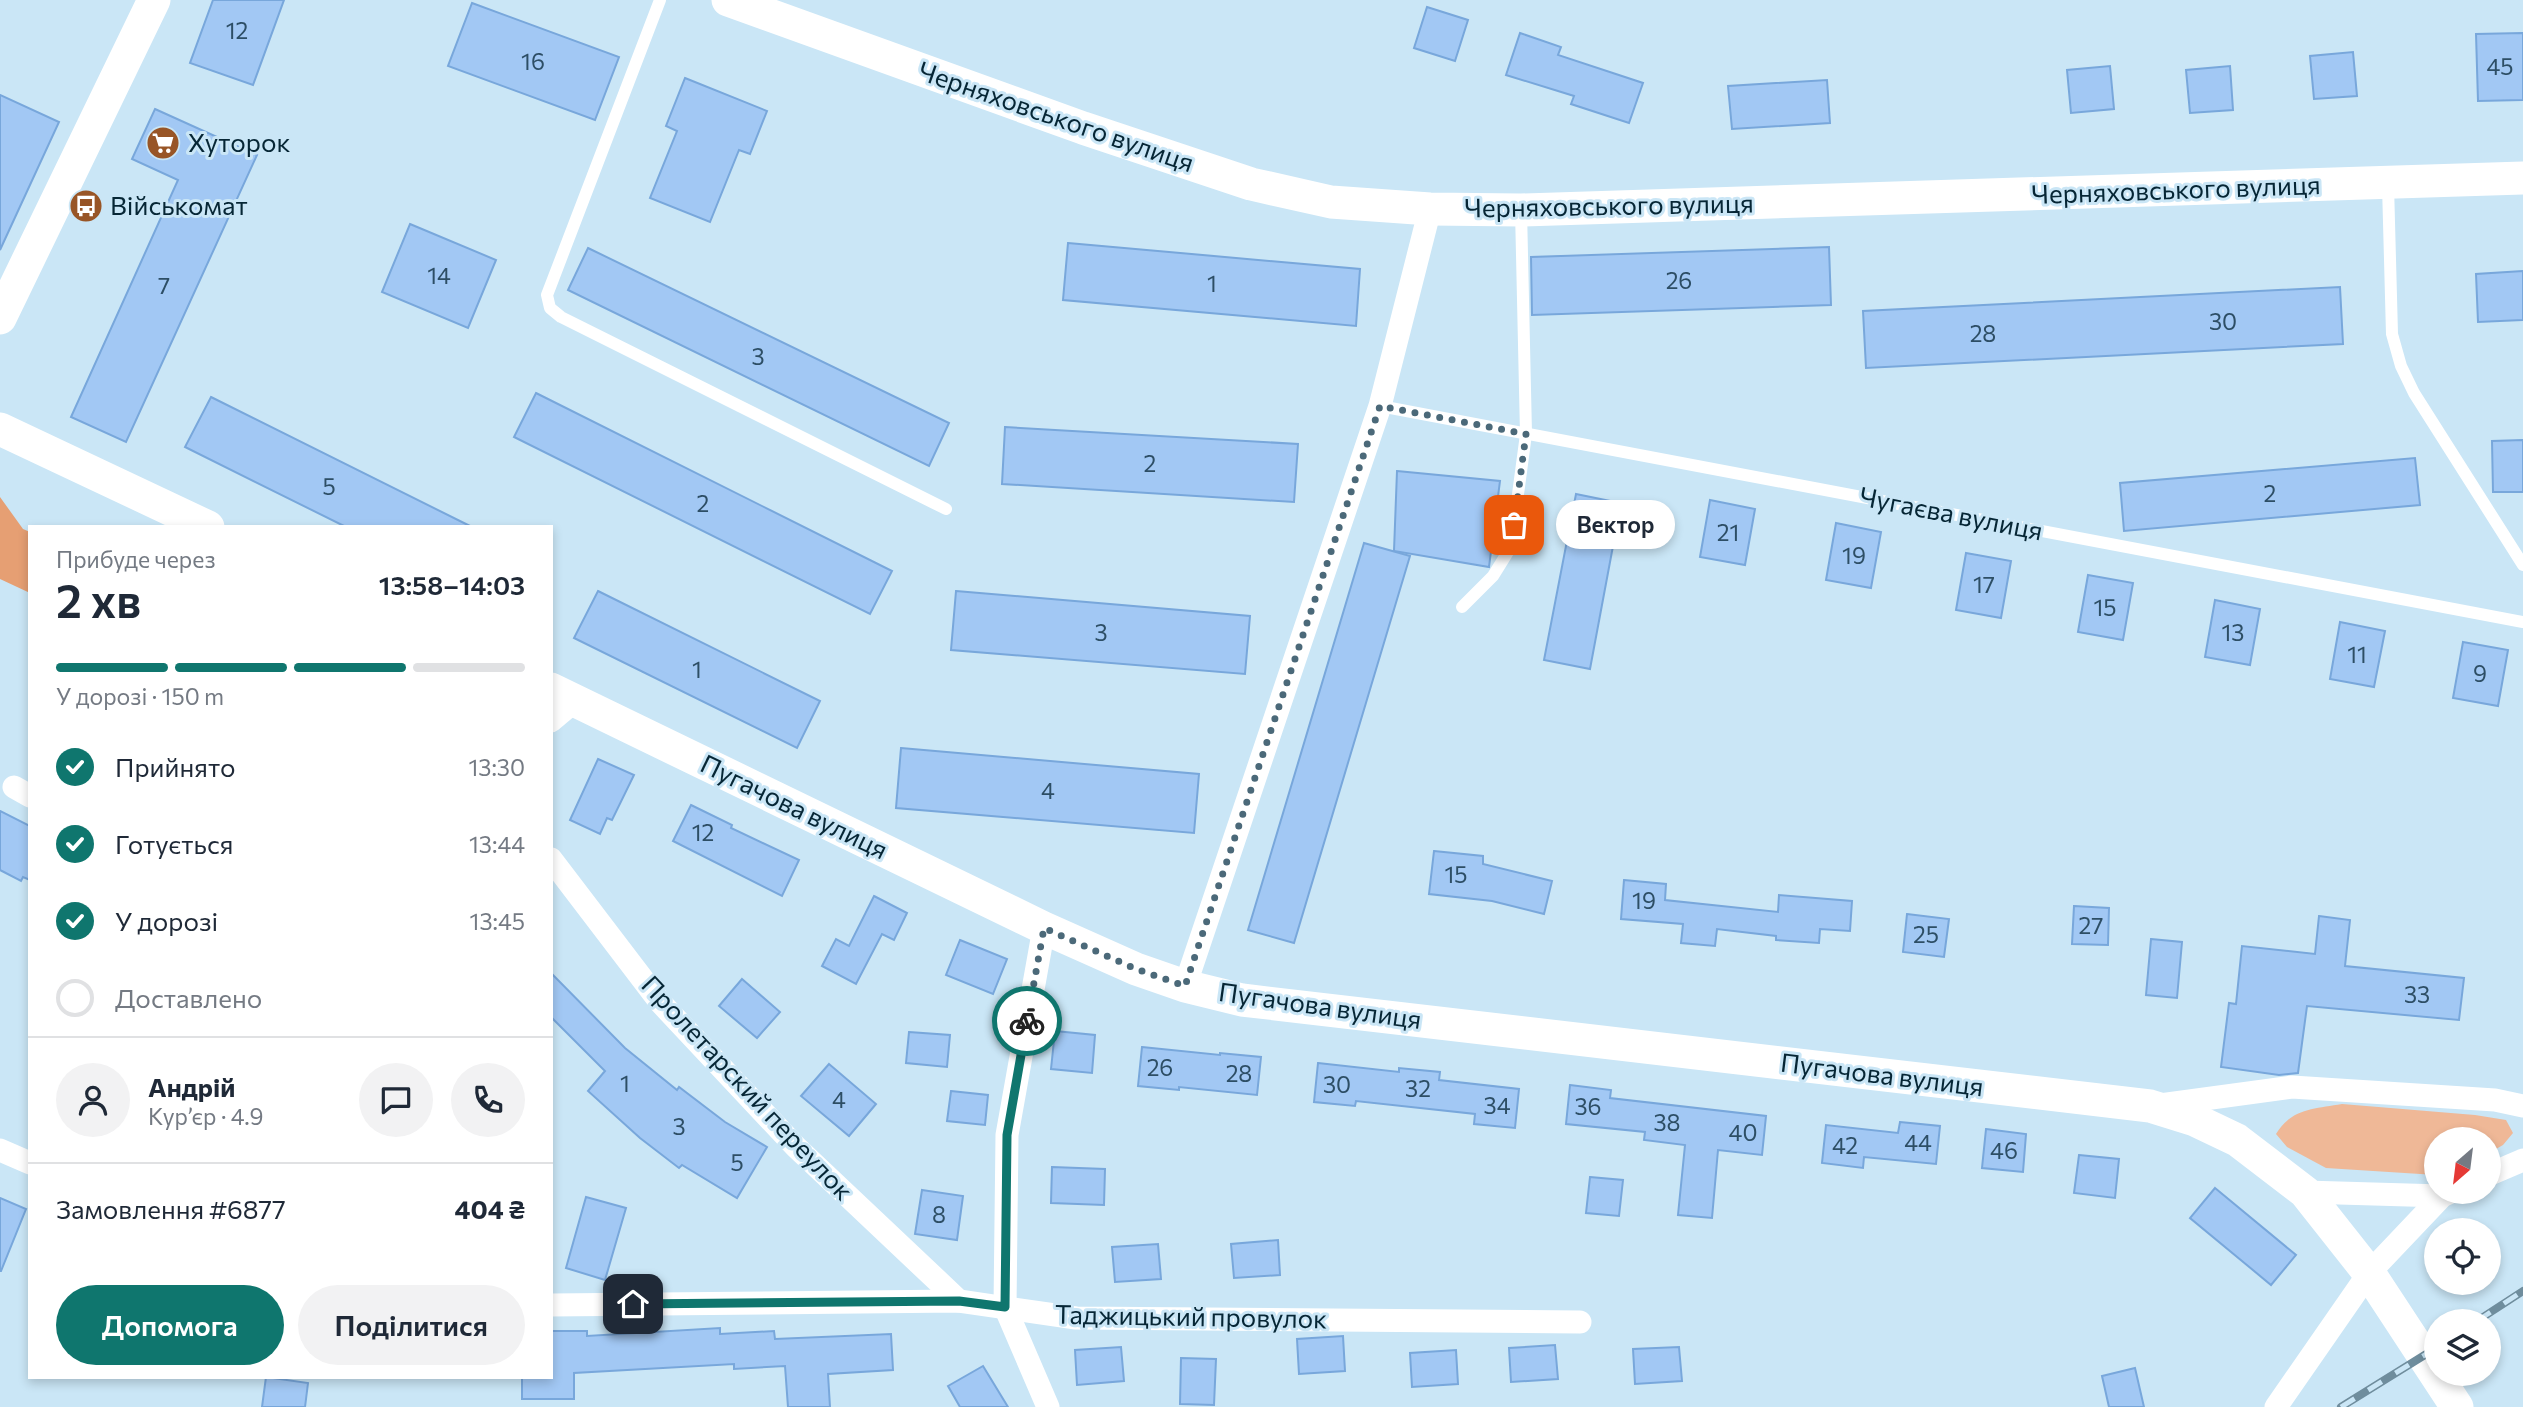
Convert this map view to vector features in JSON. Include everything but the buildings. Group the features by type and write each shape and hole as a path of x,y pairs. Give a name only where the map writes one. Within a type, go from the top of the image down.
{"street":[{"path":"0,318 155,0"},
{"name":"Черняховського вулиця","path":"728,0 1083,128 1251,184 1331,202 1430,209 1521,210 2523,178"},
{"path":"1185,986 1380,406 1430,209"},
{"path":"0,429 204,525"},
{"name":"Пугачова вулиця","path":"559,703 1044,928 1136,969 1185,986 1241,1000 2150,1106 2195,1120 2237,1140 2305,1192 2369,1273 2457,1407"},
{"name":"Пролетарский переулок","path":"553,862 660,1002 796,1147 959,1301"},
{"path":"1044,928 1007,1135 1005,1307 1048,1407"},
{"name":"Пугачова вулиця","path":"2150,1106 2292,1087 2495,1100 2523,1106"},
{"path":"0,1150 28,1162"},
{"path":"2501,1169 2523,1160"},
{"path":"2305,1192 2424,1194"},
{"path":"2276,1407 2369,1273 2437,1204"},
{"name":"Таджицький провулок","path":"553,1305 959,1301 1076,1318 1580,1322"}],"lane":[{"path":"660,0 547,295 550,307 561,317 946,509"},
{"path":"2388,184 2392,334 2401,366 2414,393 2523,565"},
{"path":"1462,607 1493,576 1511,547 1526,434 1521,210"},
{"name":"Чугаєва вулиця","path":"1380,406 2523,622"}],"shaded area":[{"path":"0,497 23,529 28,531 28,592 0,579"},
{"path":"2342,1104 2475,1115 2506,1120 2513,1133 2501,1146 2501,1127 2424,1127 2424,1174 2326,1168 2287,1147 2276,1134 2289,1119 2313,1109"}],"railway":[{"path":"2495,1309 2523,1291"},
{"path":"2341,1407 2424,1355"}],"way so far":[{"path":"1027,1021 1044,928 1136,969 1185,986 1380,406 1526,434 1514,525"}],"place":[{"name":"Хуторок","path":"163,143"},
{"name":"Військомат","path":"86,206"},
{"name":"Вектор","path":"1514,525"}],"route":[{"path":"633,1304 959,1301 1005,1307 1007,1135 1027,1021"}]}
